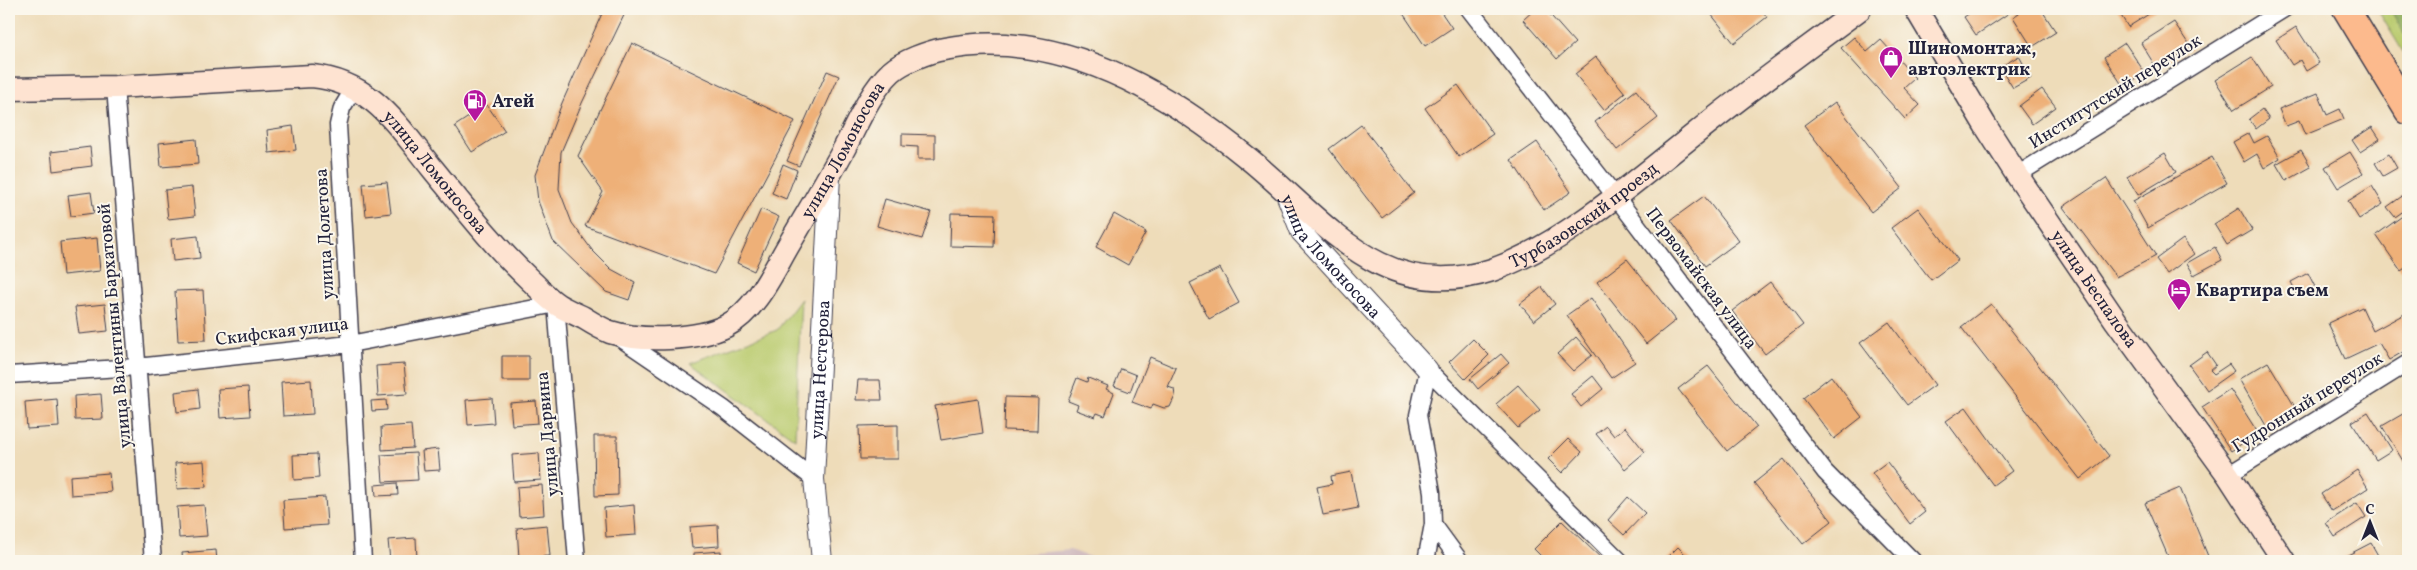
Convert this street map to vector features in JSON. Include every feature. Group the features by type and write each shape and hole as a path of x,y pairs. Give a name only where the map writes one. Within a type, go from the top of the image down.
{"main road":[{"name":"Турбазовский проезд","path":"1285,191 1334,236 1376,262 1415,277 1455,279 1494,269 1543,246 1616,197 1747,93 1860,9"},
{"name":"улица Беспалова","path":"1916,9 1985,125 2018,175 2116,321 2228,475 2284,561"},
{"path":"2346,9 2408,111"},
{"name":"улица Ломоносова","path":"9,88 115,87 312,76 336,79 354,88 385,110 501,253 556,304 611,332 656,338 694,336 729,325 759,296 830,176 868,103 892,71 905,63 942,49 984,45 1022,48 1073,57 1115,73 1171,102 1248,158 1285,191"}],"street":[{"name":"Первомайская улица","path":"1469,9 1616,197 1825,472 1913,561"},
{"name":"Институтский переулок","path":"2018,175 2284,9"},
{"name":"улица Валентины Бархатовой","path":"115,87 153,561"},
{"name":"улица Долетова","path":"354,88 342,108 338,125 363,561"},
{"name":"улица Нестерова","path":"822,561 814,479 830,176"},
{"name":"улица Ломоносова","path":"1285,191 1301,232 1428,370 1620,561"},
{"name":"Скифская улица","path":"9,375 137,367 350,344 556,304"},
{"name":"улица Дарвина","path":"556,304 578,561"},
{"path":"611,332 723,408 814,479"},
{"name":"Гудронный переулок","path":"2228,475 2408,363"},
{"path":"1426,561 1433,524 1432,492 1418,415 1428,370"},
{"path":"1433,524 1460,561"}],"shaded area":[{"path":"1070,550 1102,561 937,561"}],"green space":[{"path":"2377,9 2408,9 2408,60"},
{"path":"2390,9 2408,9 2408,40"},
{"path":"801,299 795,439 690,363 777,330"}],"building":[{"path":"604,9 627,9 561,152 559,189 572,223 592,250 611,269 635,282 629,300 606,292 553,241 538,201 535,175 562,103"},
{"path":"1400,9 1439,9 1452,28 1425,46"},
{"path":"1535,9 1545,9 1575,43 1557,59 1523,20"},
{"path":"1707,9 1761,9 1767,17 1734,43"},
{"path":"1976,9 2006,9 2009,13 1976,35 1964,17"},
{"path":"2025,9 2041,9 2056,32 2032,47 2013,17"},
{"path":"2117,9 2157,9 2128,27"},
{"path":"2174,22 2191,48 2157,69 2141,43"},
{"path":"2296,27 2319,63 2306,71 2300,60 2292,65 2276,40"},
{"path":"1854,37 1867,52 1881,40 1915,78 1904,88 1920,105 1905,119 1841,48"},
{"path":"632,43 795,121 714,274 585,226 603,192 578,156"},
{"path":"2125,43 2145,73 2124,88 2104,57"},
{"path":"2019,56 2031,78 2013,88 2000,67"},
{"path":"1596,57 1625,93 1604,110 1575,74"},
{"path":"2252,57 2271,87 2234,110 2215,80"},
{"path":"827,71 839,76 799,166 787,161"},
{"path":"1458,85 1493,134 1459,157 1425,108"},
{"path":"2042,89 2056,107 2032,124 2019,106"},
{"path":"1636,90 1658,118 1617,150 1595,122"},
{"path":"2318,93 2327,115 2340,109 2344,119 2305,135 2299,121 2286,126 2279,109"},
{"path":"1835,102 1902,188 1871,212 1804,125"},
{"path":"487,105 505,131 472,152 455,126"},
{"path":"2262,109 2269,119 2256,129 2249,119"},
{"path":"1361,125 1414,193 1382,218 1329,149"},
{"path":"293,126 296,150 269,153 267,130"},
{"path":"2372,127 2380,139 2360,152 2352,140"},
{"path":"2249,133 2254,143 2267,136 2280,158 2264,168 2257,154 2244,162 2233,142"},
{"path":"902,134 935,135 935,159 918,159 918,147 902,146"},
{"path":"196,139 198,164 161,167 159,143"},
{"path":"1537,142 1571,192 1544,210 1511,160"},
{"path":"90,147 92,166 53,171 51,152"},
{"path":"2301,150 2311,167 2286,181 2276,164"},
{"path":"2350,152 2363,173 2338,188 2325,167"},
{"path":"2165,153 2176,172 2138,195 2127,177"},
{"path":"2389,154 2397,168 2383,176 2375,163"},
{"path":"2212,157 2227,183 2148,228 2133,201"},
{"path":"783,164 797,170 786,199 772,193"},
{"path":"2106,178 2156,256 2116,277 2063,207"},
{"path":"387,182 391,213 366,216 363,184"},
{"path":"2372,186 2383,204 2359,219 2348,201"},
{"path":"192,187 195,216 168,219 165,190"},
{"path":"91,192 94,213 71,216 68,195"},
{"path":"2408,192 2408,208 2395,217 2387,207"},
{"path":"1704,196 1739,241 1705,266 1671,220"},
{"path":"885,199 931,212 922,239 877,226"},
{"path":"1918,208 1958,260 1931,280 1891,228"},
{"path":"2239,208 2252,230 2227,245 2214,224"},
{"path":"761,209 779,217 754,271 737,263"},
{"path":"2408,212 2408,266 2401,271 2376,235"},
{"path":"951,213 995,214 994,247 950,246"},
{"path":"1114,214 1146,232 1128,265 1096,247"},
{"path":"198,236 200,258 173,261 171,239"},
{"path":"97,238 100,271 63,275 60,242"},
{"path":"2183,239 2194,254 2167,274 2156,259"},
{"path":"2215,247 2222,260 2194,275 2187,263"},
{"path":"1627,259 1676,320 1646,344 1597,282"},
{"path":"1220,268 1239,303 1209,319 1190,283"},
{"path":"2308,273 2315,287 2298,296 2291,282"},
{"path":"1770,282 1803,325 1765,354 1732,311"},
{"path":"1542,287 1555,304 1534,321 1520,304"},
{"path":"203,290 206,340 178,341 175,291"},
{"path":"1591,298 1635,362 1611,378 1567,315"},
{"path":"105,304 108,331 79,334 75,307"},
{"path":"1991,304 2109,456 2080,479 1961,327"},
{"path":"2362,307 2373,331 2408,312 2408,349 2389,360 2379,343 2345,359 2328,323"},
{"path":"1889,322 1935,385 1907,405 1860,343"},
{"path":"1576,337 1592,355 1573,371 1557,354"},
{"path":"1473,339 1489,355 1465,379 1449,362"},
{"path":"2207,352 2216,365 2210,370 2214,374 2229,364 2234,371 2207,390 2189,365"},
{"path":"1501,354 1509,363 1478,389 1470,379"},
{"path":"502,356 529,356 529,381 502,381"},
{"path":"1150,357 1176,368 1168,387 1174,389 1175,396 1170,407 1164,408 1153,404 1151,409 1132,402"},
{"path":"2268,362 2298,412 2268,429 2239,379"},
{"path":"404,364 407,394 378,396 376,366"},
{"path":"1708,366 1757,427 1727,451 1678,389"},
{"path":"1121,369 1136,375 1130,392 1114,386"},
{"path":"1593,376 1603,389 1581,407 1571,394"},
{"path":"1831,376 1862,417 1834,439 1803,398"},
{"path":"1077,378 1087,382 1088,378 1108,386 1106,389 1114,393 1105,416 1097,413 1095,417 1076,410 1078,405 1068,401"},
{"path":"311,380 313,414 283,416 281,382"},
{"path":"858,380 880,380 882,400 856,400"},
{"path":"1518,385 1540,410 1518,428 1496,404"},
{"path":"248,387 250,416 220,418 218,389"},
{"path":"198,389 200,409 177,412 175,392"},
{"path":"2230,389 2258,433 2231,451 2202,407"},
{"path":"101,394 103,419 75,420 74,396"},
{"path":"1005,397 1038,398 1037,431 1004,430"},
{"path":"492,398 494,423 468,425 466,400"},
{"path":"57,399 59,427 27,429 25,402"},
{"path":"978,399 983,433 941,440 935,406"},
{"path":"386,400 387,410 372,411 371,401"},
{"path":"536,401 538,423 512,425 510,403"},
{"path":"1966,407 2012,471 1993,485 1946,421"},
{"path":"2408,411 2408,465 2406,466 2382,426"},
{"path":"2368,412 2392,450 2376,460 2352,422"},
{"path":"411,425 413,448 382,450 381,427"},
{"path":"898,425 898,459 860,459 859,426"},
{"path":"1606,426 1614,436 1625,427 1645,452 1625,469 1596,434"},
{"path":"594,436 617,436 618,495 595,496"},
{"path":"1568,439 1582,452 1562,473 1548,459"},
{"path":"438,449 440,470 424,471 422,451"},
{"path":"416,453 418,480 383,482 381,455"},
{"path":"539,453 541,480 514,482 512,455"},
{"path":"317,454 319,478 294,480 293,455"},
{"path":"1784,459 1832,521 1803,544 1754,483"},
{"path":"204,461 206,487 177,489 175,463"},
{"path":"1887,462 1925,512 1910,524 1872,473"},
{"path":"2357,470 2368,488 2332,511 2321,494"},
{"path":"1351,472 1358,508 1323,515 1317,487 1332,484 1331,476"},
{"path":"109,473 111,492 71,495 70,476"},
{"path":"397,483 398,495 376,496 375,485"},
{"path":"542,485 544,515 519,517 517,487"},
{"path":"2180,488 2210,561 2170,561 2145,503"},
{"path":"325,497 327,525 285,528 283,500"},
{"path":"1628,497 1645,513 1624,535 1608,520"},
{"path":"2357,503 2366,517 2335,537 2326,523"},
{"path":"204,505 207,536 179,538 177,507"},
{"path":"634,505 636,535 606,537 604,508"},
{"path":"1562,521 1604,561 1546,561 1534,549"},
{"path":"547,525 550,556 519,558 517,528"},
{"path":"718,525 719,546 692,548 690,527"},
{"path":"416,538 417,561 390,561 388,540"},
{"path":"2371,543 2380,559 2375,561 2347,561 2344,557"},
{"path":"1678,547 1692,561 1669,561 1666,559"},
{"path":"216,550 217,561 183,561 182,553"},
{"path":"721,551 721,561 694,561 694,553"}],"place":[{"name":"Шиномонтаж, автоэлектрик","path":"1891,79"},
{"name":"Атей","path":"475,122"},
{"name":"Квартира съем","path":"2179,311"}]}
